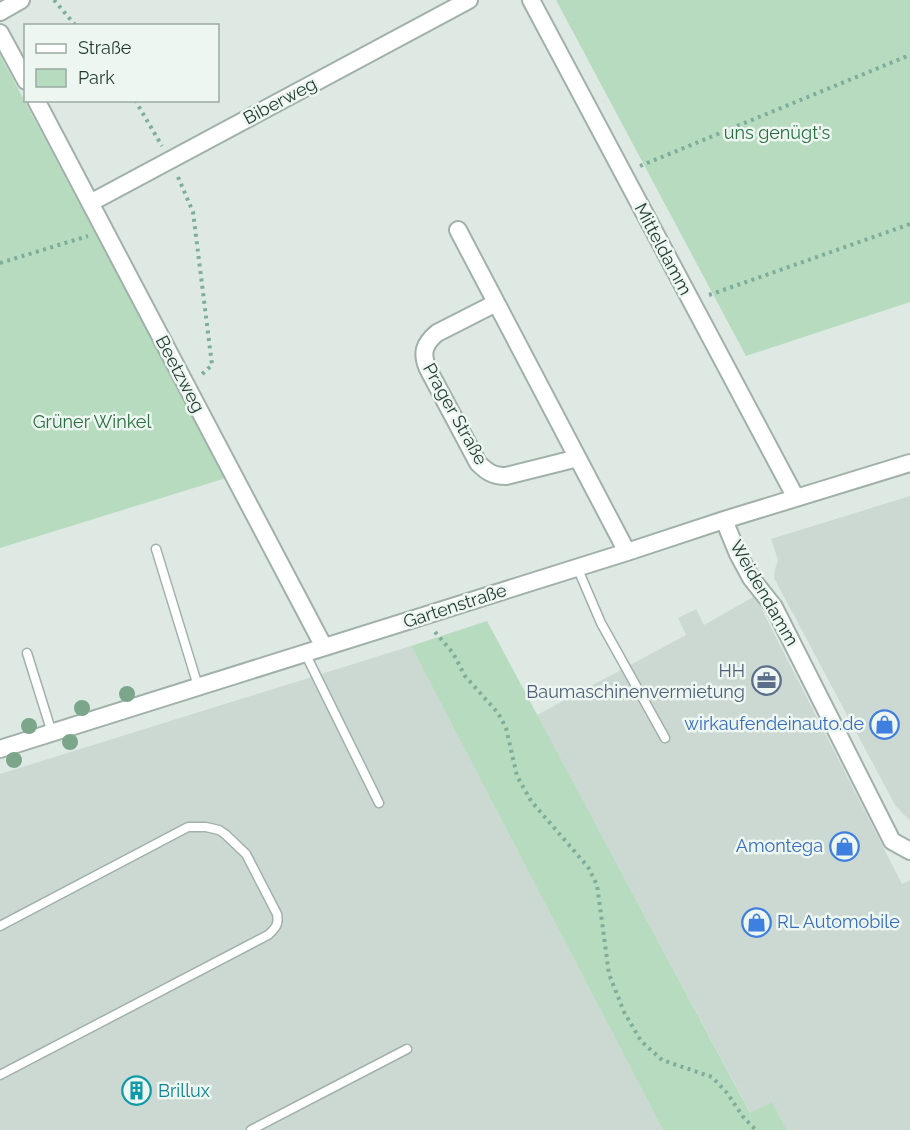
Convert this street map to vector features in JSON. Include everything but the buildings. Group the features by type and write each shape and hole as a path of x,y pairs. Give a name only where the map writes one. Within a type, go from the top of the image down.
{"street":[{"path":"0,12 21,0"},
{"name":"Biberweg","path":"90,203 469,0"},
{"name":"Mitteldamm","path":"531,0 796,498"},
{"path":"0,33 24,77"},
{"name":"Beetzweg","path":"37,102 324,647"},
{"path":"459,230 627,552"},
{"name":"Prager Straße","path":"496,303 437,333 429,340 425,349 424,360 428,369 478,464 496,476 506,476 578,458"},
{"name":"Gartenstraße","path":"0,748 910,463"},
{"name":"Weidendamm","path":"724,520 751,578 774,606 892,841 910,851"}],"lane":[{"path":"156,549 198,686"},
{"path":"578,567 601,622 665,738"},
{"path":"27,653 52,733"},
{"path":"305,653 379,803"},
{"path":"0,926 188,827 219,830 246,854 277,914 278,922 275,929 268,935 0,1075"},
{"path":"251,1130 407,1048"}],"path":[{"path":"54,0 74,24"},
{"path":"623,174 910,55"},
{"path":"136,102 176,171 193,212 212,365 188,388"},
{"path":"691,301 910,224"},
{"path":"0,263 105,231"},
{"path":"422,616 453,653 465,676 498,713 506,728 518,776 531,801 588,867 597,885 609,974 624,1012 641,1041 662,1060 712,1077 756,1130"}],"shaded area":[{"path":"910,496 910,820 895,805 774,578 778,560 771,539"},
{"path":"755,596 902,884 910,880 910,1130 787,1130 772,1102 751,1114 537,715 686,635 678,618 696,609 704,625"},
{"path":"411,646 663,1130 0,1130 0,774"}],"green space":[{"name":"uns genügt's","path":"556,0 910,0 910,302 746,356"},
{"name":"Grüner Winkel","path":"0,55 226,478 0,548"},
{"path":"487,621 750,1113 772,1102 787,1130 663,1130 411,646"}],"place":[{"name":"HH Baumaschinenvermietung","path":"766,681"},
{"name":"wirkaufendeinauto.de","path":"885,724"},
{"name":"Amontega","path":"844,846"},
{"name":"RL Automobile","path":"756,922"},
{"name":"Brillux","path":"137,1091"}]}
